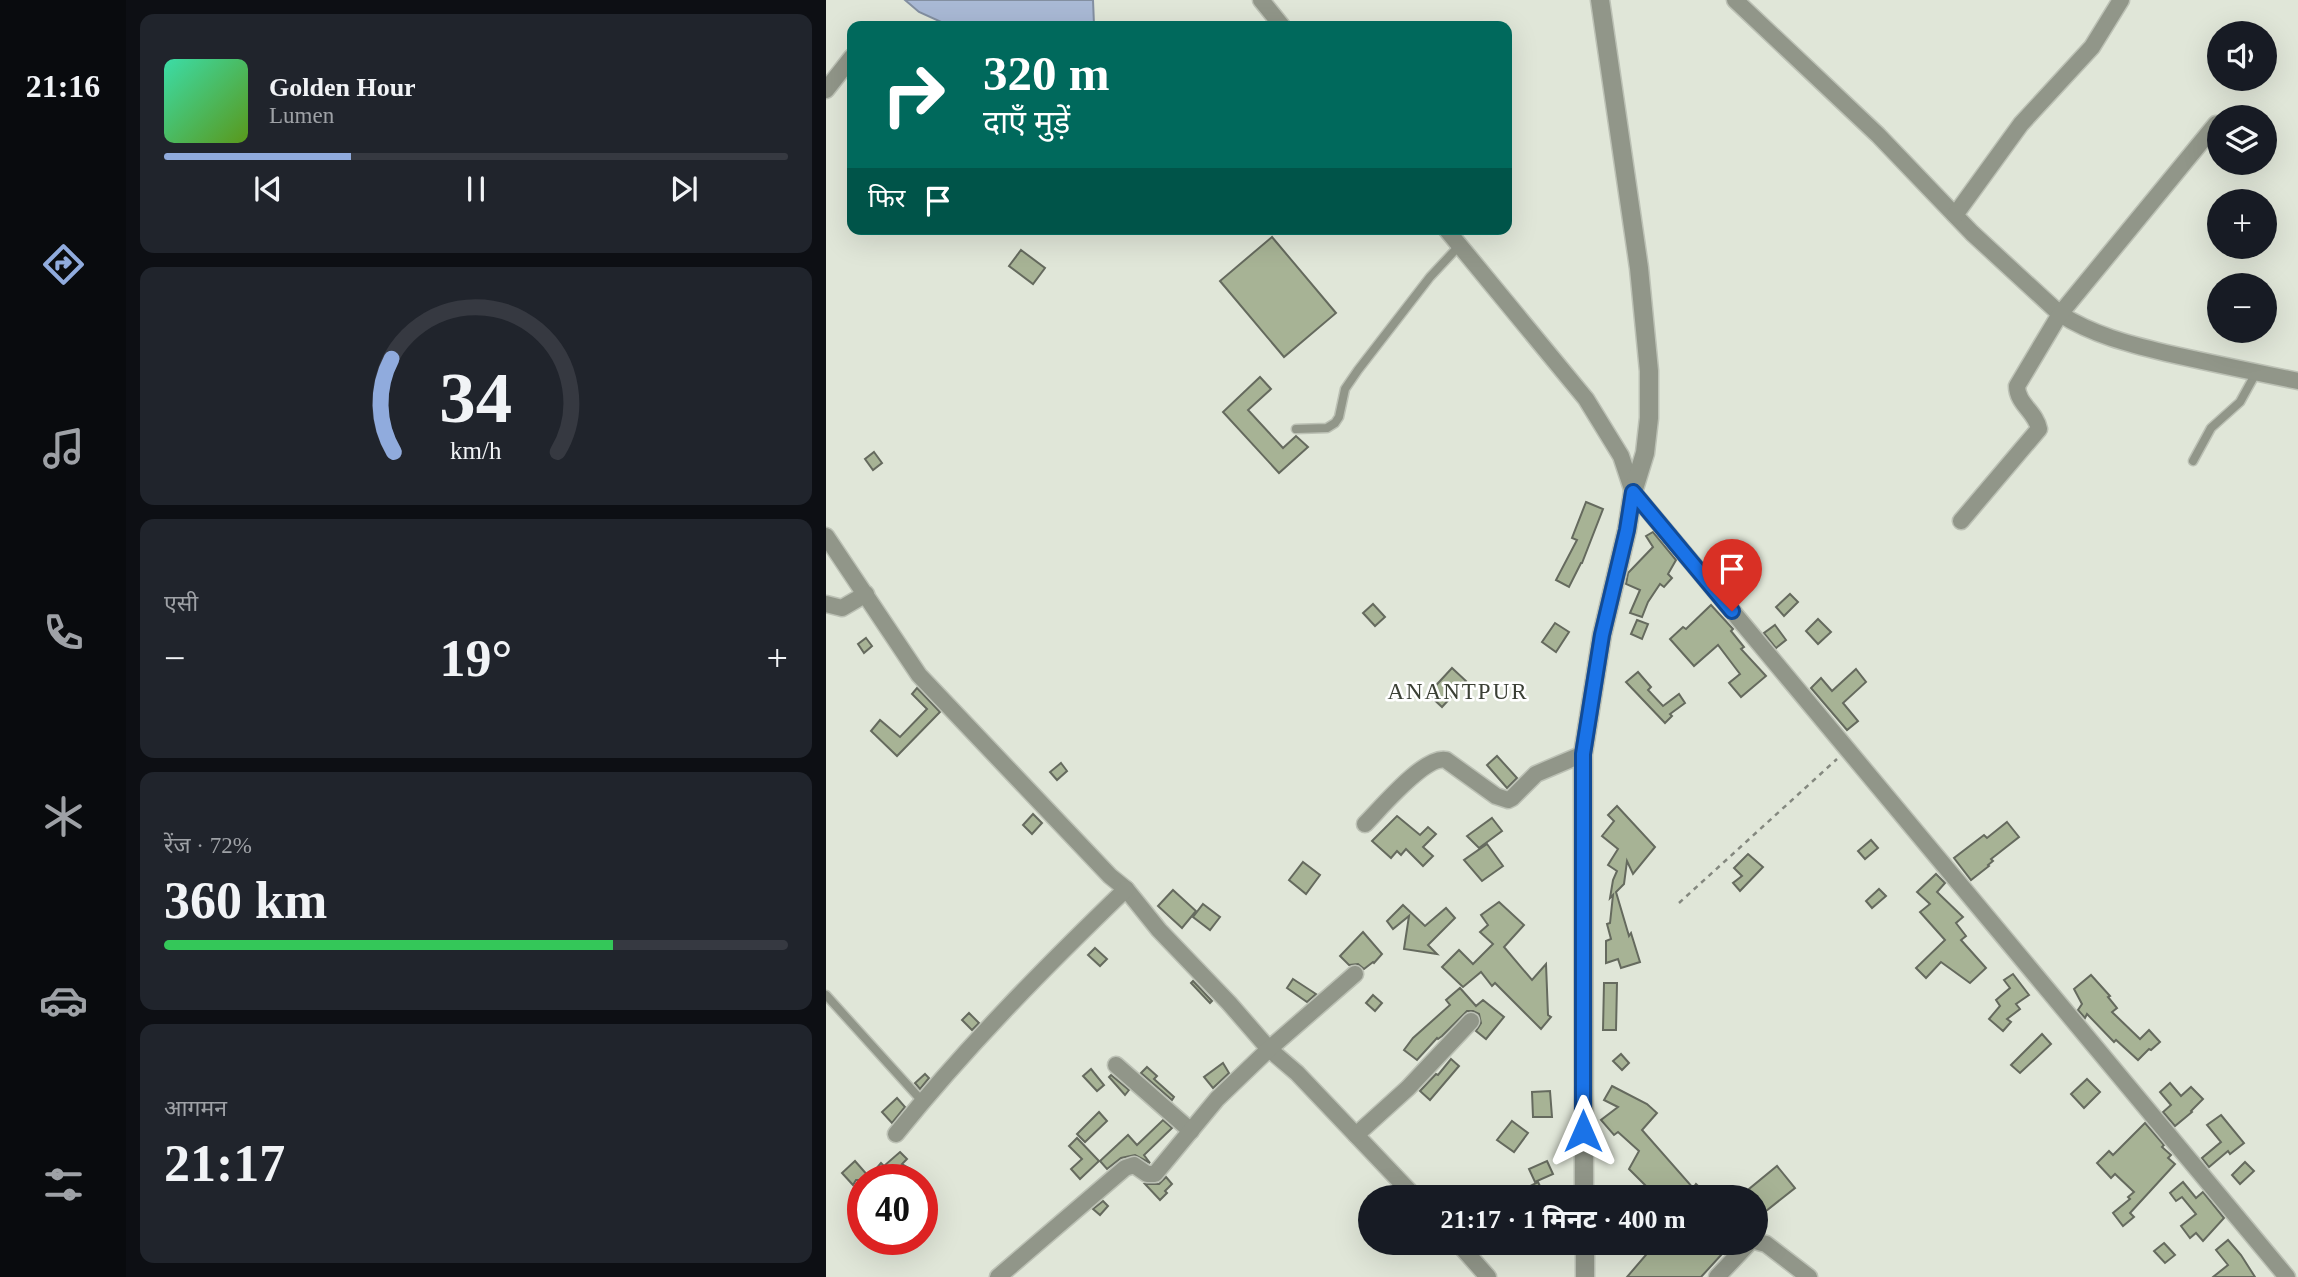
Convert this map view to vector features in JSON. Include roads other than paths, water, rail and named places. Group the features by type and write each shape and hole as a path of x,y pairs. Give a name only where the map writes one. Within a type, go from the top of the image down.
{"street":[{"path":"1261,0 1278,21"},
{"path":"1584,1185 1583,754 1602,635 1627,530 1633,492 1646,453 1649,418 1649,371 1639,268 1600,0"},
{"path":"1735,0 1878,135 1955,215 2060,314 2073,323 2111,338 2298,381"},
{"path":"1955,215 2021,124 2092,47 2121,0"},
{"path":"826,90 847,63"},
{"path":"1961,521 2039,429 2021,402 2017,386 2060,314 2207,135"},
{"path":"1451,235 1586,399 1621,456 1633,492 2287,1277"},
{"path":"826,536 866,594 887,631 919,675 1126,889 1158,930 1229,1003 1269,1049 1297,1073 1404,1185"},
{"path":"826,604 842,608 866,594"},
{"path":"1365,824 1421,769 1437,760 1446,760 1496,796 1508,800 1536,774 1583,754"},
{"path":"896,1133 1010,1003 1126,889"},
{"path":"998,1277 1125,1168 1135,1165 1147,1174 1155,1174 1217,1099 1269,1049 1355,974"},
{"path":"1356,1135 1408,1088 1471,1021"},
{"path":"1116,1065 1191,1131"},
{"path":"1768,1246 1810,1277"},
{"path":"1469,1255 1488,1277"},
{"path":"1585,1255 1586,1277"},
{"path":"1717,1277 1738,1255"}],"lane":[{"path":"1296,429 1327,428 1335,423 1345,390 1358,370 1430,278 1459,246"},
{"path":"2193,461 2211,428 2240,402 2256,373"},
{"path":"826,995 922,1101"}],"water":[{"path":"905,0 1093,0 1094,21 939,21 919,12"}],"district":[{"name":"ANANTPUR","path":"1458,691"}]}
